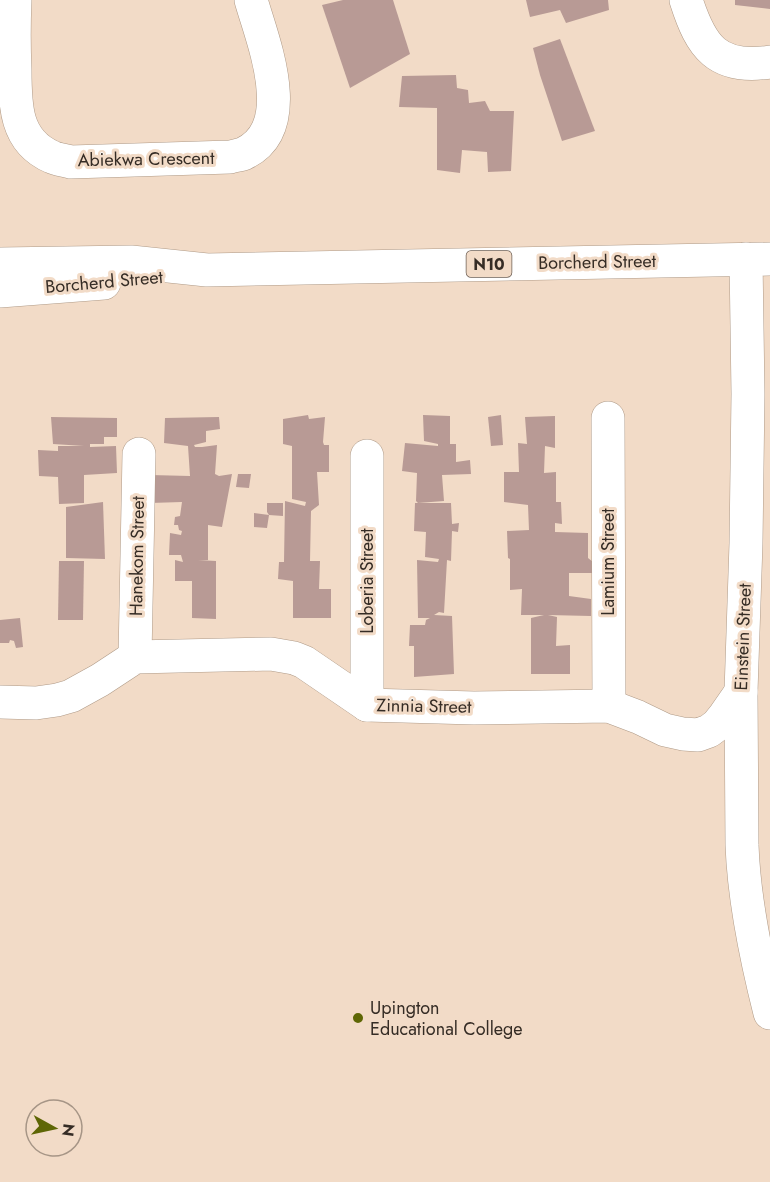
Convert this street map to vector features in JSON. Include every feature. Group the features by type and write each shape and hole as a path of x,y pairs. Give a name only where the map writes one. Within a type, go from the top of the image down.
{"main road":[{"name":"Abiekwa Crescent","path":"15,0 17,115 28,139 39,149 53,158 70,162 230,157 244,153 254,146 264,136 272,119 274,102 273,78 251,0"},
{"path":"690,12 707,45 718,56 733,62 754,65 770,62"},
{"name":"Borcherd Street","path":"0,264 131,262 207,270 758,260"},
{"name":"Einstein Street","path":"758,260 748,394 758,544 741,692 743,870 747,907 770,1013"},
{"name":"Borcherd Street","path":"0,291 153,279 207,270"},
{"name":"Lamium Street","path":"608,418 609,706"},
{"name":"Hanekom Street","path":"135,657 139,454"},
{"name":"Loberia Street","path":"367,456 367,705"},
{"name":"Zinnia Street","path":"135,657 282,655 304,662 367,705 474,708 609,706 665,730 698,735 717,725 741,692"},
{"path":"0,702 36,703 71,696 135,657"}],"building":[{"path":"343,0 393,0 410,54 350,88 322,5"},
{"path":"526,0 608,0 609,10 566,23 560,10 530,17"},
{"path":"735,0 770,0 770,9 735,5"},
{"path":"560,39 595,131 562,141 533,48"},
{"path":"456,75 457,88 468,90 469,103 485,101 490,111 514,111 511,171 488,172 487,152 462,150 460,173 437,170 437,108 399,107 402,76"},
{"path":"308,415 309,419 325,417 323,442 324,445 329,445 329,472 317,472 319,505 311,511 310,561 320,561 319,589 331,589 331,618 293,618 293,581 278,579 279,562 284,562 285,501 305,506 306,502 292,499 292,446 283,444 283,419"},
{"path":"423,415 450,416 450,444 456,444 456,462 470,460 471,474 442,475 444,501 418,503 416,501 417,473 402,471 405,443 438,446 438,444 424,441"},
{"path":"501,415 503,445 491,446 488,417"},
{"path":"555,416 555,448 545,446 544,473 556,472 556,502 561,502 562,524 555,523 555,532 588,533 588,558 593,562 592,573 569,573 569,596 591,599 591,616 548,615 557,617 556,646 570,645 570,674 531,674 531,618 544,615 521,615 522,589 510,590 507,531 529,530 528,505 504,502 504,472 519,472 518,443 527,444 525,417"},
{"path":"51,417 117,418 117,437 104,437 104,444 90,444 90,447 116,446 117,473 84,475 84,503 59,504 58,477 39,476 38,450 58,451 58,446 84,446 53,444"},
{"path":"219,417 220,429 206,431 206,442 194,445 202,447 217,445 215,474 219,476 232,474 222,527 208,525 208,560 198,560 216,561 216,619 192,618 192,581 175,581 175,560 183,562 181,555 169,555 170,533 181,535 182,531 179,530 178,525 174,525 175,517 180,516 182,502 150,503 150,475 190,476 188,446 164,443 165,418"},
{"path":"238,474 251,474 249,488 236,487"},
{"path":"103,502 105,559 66,558 66,507"},
{"path":"267,503 283,503 283,516 269,515"},
{"path":"415,503 451,503 452,524 459,523 458,532 452,531 451,561 447,560 444,613 439,612 434,615 452,616 454,674 414,677 414,646 409,646 410,625 425,625 426,620 430,618 418,618 417,560 438,562 439,559 425,557 426,532 414,531"},
{"path":"254,513 269,515 267,528 254,527"},
{"path":"59,561 84,561 83,620 58,620"},
{"path":"20,618 23,647 16,648 14,641 10,640 9,643 0,643 0,620"}],"place":[{"name":"Upington Educational College","path":"358,1018"}]}
